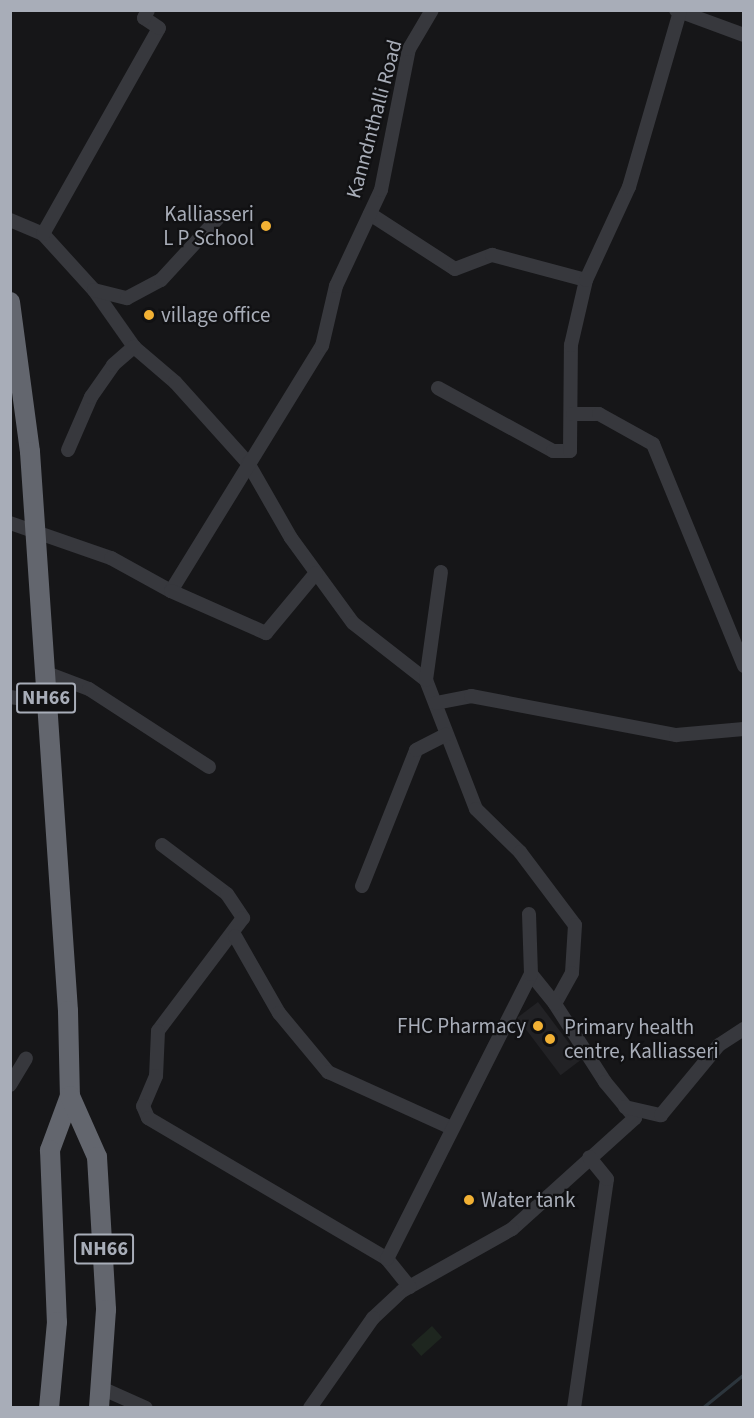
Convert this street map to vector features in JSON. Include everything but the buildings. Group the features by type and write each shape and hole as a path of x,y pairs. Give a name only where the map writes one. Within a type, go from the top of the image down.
{"highway":[{"name":"NH66","path":"10,302 34,531 70,1096 98,1158 106,1310 100,1398"},
{"name":"NH66","path":"49,1407 57,1322 50,1150 70,1096"}],"street":[{"path":"43,234 159,28 144,18 148,10"},
{"name":"Kanndnthalli Road","path":"171,591 248,462 322,346 336,286 381,190 409,50 432,10"},
{"path":"438,388 553,451 570,452 573,414 571,345 586,280 629,187 678,11 744,34"},
{"path":"370,214 455,269 492,255 586,280"},
{"path":"94,290 127,298 161,280 218,218"},
{"path":"10,220 43,234 94,290 134,347 176,382 248,462 316,573 353,623 426,680"},
{"path":"68,450 91,397 112,365 134,347"},
{"path":"573,414 599,414 653,444 744,666"},
{"path":"10,523 111,558 171,591 266,633 316,573"},
{"path":"441,572 426,680 476,809 520,852 575,925 572,973 555,1004"},
{"path":"44,672 89,689 209,767"},
{"path":"435,703 471,696 676,735 744,729"},
{"path":"10,697 46,702"},
{"path":"362,886 416,750 446,735"},
{"path":"162,845 228,894 243,918 235,936 158,1031 156,1076 143,1106 148,1119 387,1259 410,1287"},
{"path":"387,1259 449,1127 531,974 529,914"},
{"path":"235,936 279,1013 328,1072 449,1127"},
{"path":"310,1407 373,1318 410,1287 512,1229 635,1118 625,1107 555,1004 531,974"},
{"path":"625,1107 661,1114 719,1046 744,1029"},
{"path":"10,1085 26,1058"},
{"path":"574,1407 607,1179 590,1157"},
{"path":"100,1398 146,1407"}],"shaded area":[{"name":"Primary health centre, Kalliasseri","path":"538,1002 581,1060 561,1075 517,1018"},
{"path":"432,1326 442,1337 421,1356 411,1345"}],"waterway":[{"path":"702,1408 744,1374"}],"place":[{"name":"Kalliasseri L P School","path":"266,226"},
{"name":"village office","path":"149,315"},
{"name":"FHC Pharmacy","path":"538,1026"},
{"name":"Primary health centre, Kalliasseri","path":"550,1039"},
{"name":"Water tank","path":"469,1200"}]}
